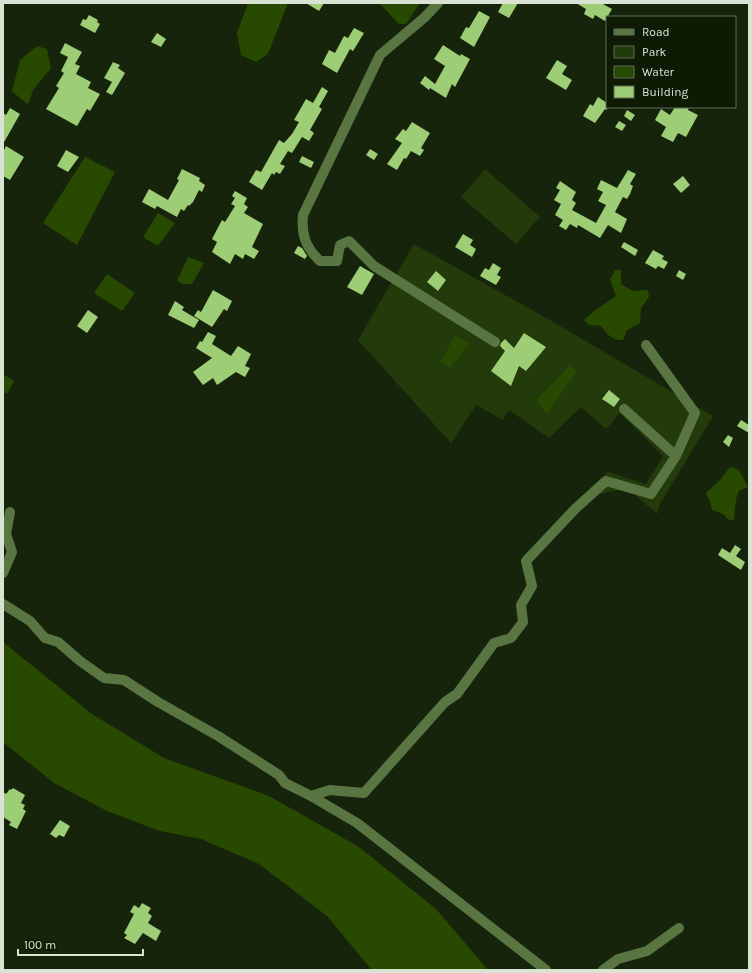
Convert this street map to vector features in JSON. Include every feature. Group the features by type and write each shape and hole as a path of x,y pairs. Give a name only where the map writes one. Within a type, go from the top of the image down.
{"street":[{"path":"438,3 425,17 380,55 303,215 305,244 310,252 320,261 337,261 340,245 348,242 374,266 495,342"},
{"path":"311,796 330,790 364,792 446,702 457,694 494,643 512,638 523,622 521,605 532,586 526,561 575,509 606,481 651,494 676,456 695,414 646,344"},
{"path":"624,409 676,456"},
{"path":"3,573 12,552 6,534 10,512"},
{"path":"3,604 30,621 45,638 58,642 80,661 104,678 124,680 158,702 218,736 279,775 285,783 311,796 357,823 546,970"},
{"path":"604,970 618,959 647,951 678,928"}],"green space":[{"path":"485,169 540,217 516,244 461,197"},
{"path":"414,244 548,319 713,416 660,504 657,514 634,494 618,490 579,499 608,472 646,484 663,456 620,413 606,429 581,407 549,438 509,410 503,420 476,405 451,443 358,340"}],"water":[{"path":"248,3 288,3 268,54 256,62 241,55 237,33"},
{"path":"379,3 420,3 406,24 399,24"},
{"path":"37,46 47,49 51,68 33,90 28,105 12,91 20,60"},
{"path":"85,157 115,172 77,245 43,223"},
{"path":"158,213 175,223 158,246 143,237"},
{"path":"188,257 204,263 192,284 183,284 177,281"},
{"path":"615,270 621,270 621,284 633,291 648,290 649,297 641,308 640,323 627,330 623,340 613,338 601,326 589,325 584,320 616,296 610,280"},
{"path":"107,274 135,293 122,311 94,293"},
{"path":"455,336 470,343 450,368 440,362"},
{"path":"570,365 577,371 547,414 536,400"},
{"path":"3,374 14,381 7,394 3,391"},
{"path":"730,467 739,470 748,487 739,491 736,499 734,519 730,521 723,514 712,510 706,493 721,479"},
{"path":"3,642 92,714 164,758 269,796 359,847 436,909 488,970 372,970 327,916 259,864 201,839 160,831 107,811 54,783 3,742"}],"building":[{"path":"306,3 324,3 319,11"},
{"path":"503,3 518,3 509,18 498,12"},
{"path":"576,3 601,3 612,9 608,16 606,16 605,21 595,15 593,19 584,14 586,9"},
{"path":"479,11 490,17 474,47 460,38 466,27 469,28"},
{"path":"89,15 98,20 97,22 100,24 95,33 80,25 83,19 86,20"},
{"path":"354,28 364,33 353,51 350,49 337,73 322,64 329,50 335,53 344,36 348,38"},
{"path":"157,33 166,39 161,47 151,42"},
{"path":"65,43 82,52 75,64 80,66 76,74 91,82 88,88 100,94 90,111 87,109 77,126 46,109 59,88 56,86 64,73 61,71 68,57 60,53"},
{"path":"443,45 460,56 461,54 470,59 455,87 452,84 446,98 430,88 429,90 420,83 425,76 435,84 445,66 434,59"},
{"path":"557,60 567,66 562,74 572,80 566,90 546,78"},
{"path":"113,62 120,65 118,68 125,73 112,95 106,92 112,82 104,78"},
{"path":"322,87 328,91 319,107 322,109 310,130 314,133 309,141 302,137 292,153 288,151 280,164 285,166 280,174 276,172 274,175 272,173 262,190 249,182 256,170 261,172 279,140 284,143 292,134 299,122 294,120 306,99 313,103"},
{"path":"598,97 606,102 607,108 607,110 605,109 595,123 583,116 590,104 593,106"},
{"path":"10,108 20,114 3,144 3,113 6,115"},
{"path":"674,108 689,108 688,110 698,115 686,137 678,133 673,142 661,136 666,127 655,120 661,109 670,115"},
{"path":"627,110 635,115 631,121 624,116"},
{"path":"619,121 626,125 622,131 615,127"},
{"path":"412,122 430,133 421,148 424,150 420,156 411,151 406,159 404,158 397,170 387,164 402,143 395,139 403,129 406,131"},
{"path":"6,146 24,157 10,180 3,176 3,152"},
{"path":"370,149 378,154 374,160 366,155"},
{"path":"66,150 79,157 68,172 57,166"},
{"path":"302,156 314,162 311,168 299,162"},
{"path":"182,169 200,178 199,181 205,185 202,192 199,190 193,202 189,206 188,205 184,211 181,209 177,217 157,206 155,209 142,202 149,189 168,200 179,180 177,179"},
{"path":"628,170 636,174 630,184 633,186 630,194 627,199 623,197 615,212 627,219 621,233 608,225 600,238 578,225 577,228 570,224 566,230 559,226 563,220 555,215 561,204 554,200 560,190 556,188 560,181 576,192 572,200 576,203 572,210 596,223 606,205 598,201 603,192 597,189 601,180 617,188"},
{"path":"683,176 690,185 681,193 673,184"},
{"path":"235,191 247,198 244,204 248,207 244,213 263,224 252,247 259,251 254,259 245,254 243,259 235,254 230,264 212,252 217,242 212,239 222,220 225,222 235,206 231,204 235,198 232,196"},
{"path":"463,234 473,240 470,245 476,249 472,257 455,247"},
{"path":"624,242 638,250 635,256 621,247"},
{"path":"298,246 302,248 307,256 305,259 294,253"},
{"path":"653,250 664,256 662,259 668,262 664,269 658,266 656,269 645,263"},
{"path":"493,263 501,268 497,275 501,277 496,285 480,276 485,268 489,270"},
{"path":"360,266 374,274 362,295 347,287"},
{"path":"679,270 686,274 683,280 676,276"},
{"path":"436,271 446,280 438,291 427,282"},
{"path":"213,290 232,301 227,311 224,309 212,327 194,316 198,310 201,312"},
{"path":"175,301 184,307 182,310 199,320 194,328 168,315"},
{"path":"88,310 98,317 87,333 77,326"},
{"path":"208,332 216,336 212,344 231,356 238,346 251,354 245,366 250,368 245,377 236,372 217,385 213,378 203,385 193,372 212,358 196,348"},
{"path":"524,333 546,347 526,371 519,366 511,386 491,371 505,351 500,346 501,343 505,339 514,348"},
{"path":"609,390 620,399 614,407 602,399"},
{"path":"741,420 749,425 749,433 737,426"},
{"path":"728,435 733,438 729,447 723,442"},
{"path":"735,545 741,549 736,556 745,562 741,570 718,555 722,548 730,553"},
{"path":"13,788 25,795 21,803 25,805 23,809 26,811 17,829 9,825 11,822 3,817 3,792 6,794"},
{"path":"60,820 70,826 64,837 59,835 56,838 50,834"},
{"path":"142,903 151,908 148,913 152,916 148,923 161,931 156,941 143,933 135,944 124,938 127,935 124,933 134,914 130,912 134,905 139,908"}]}
